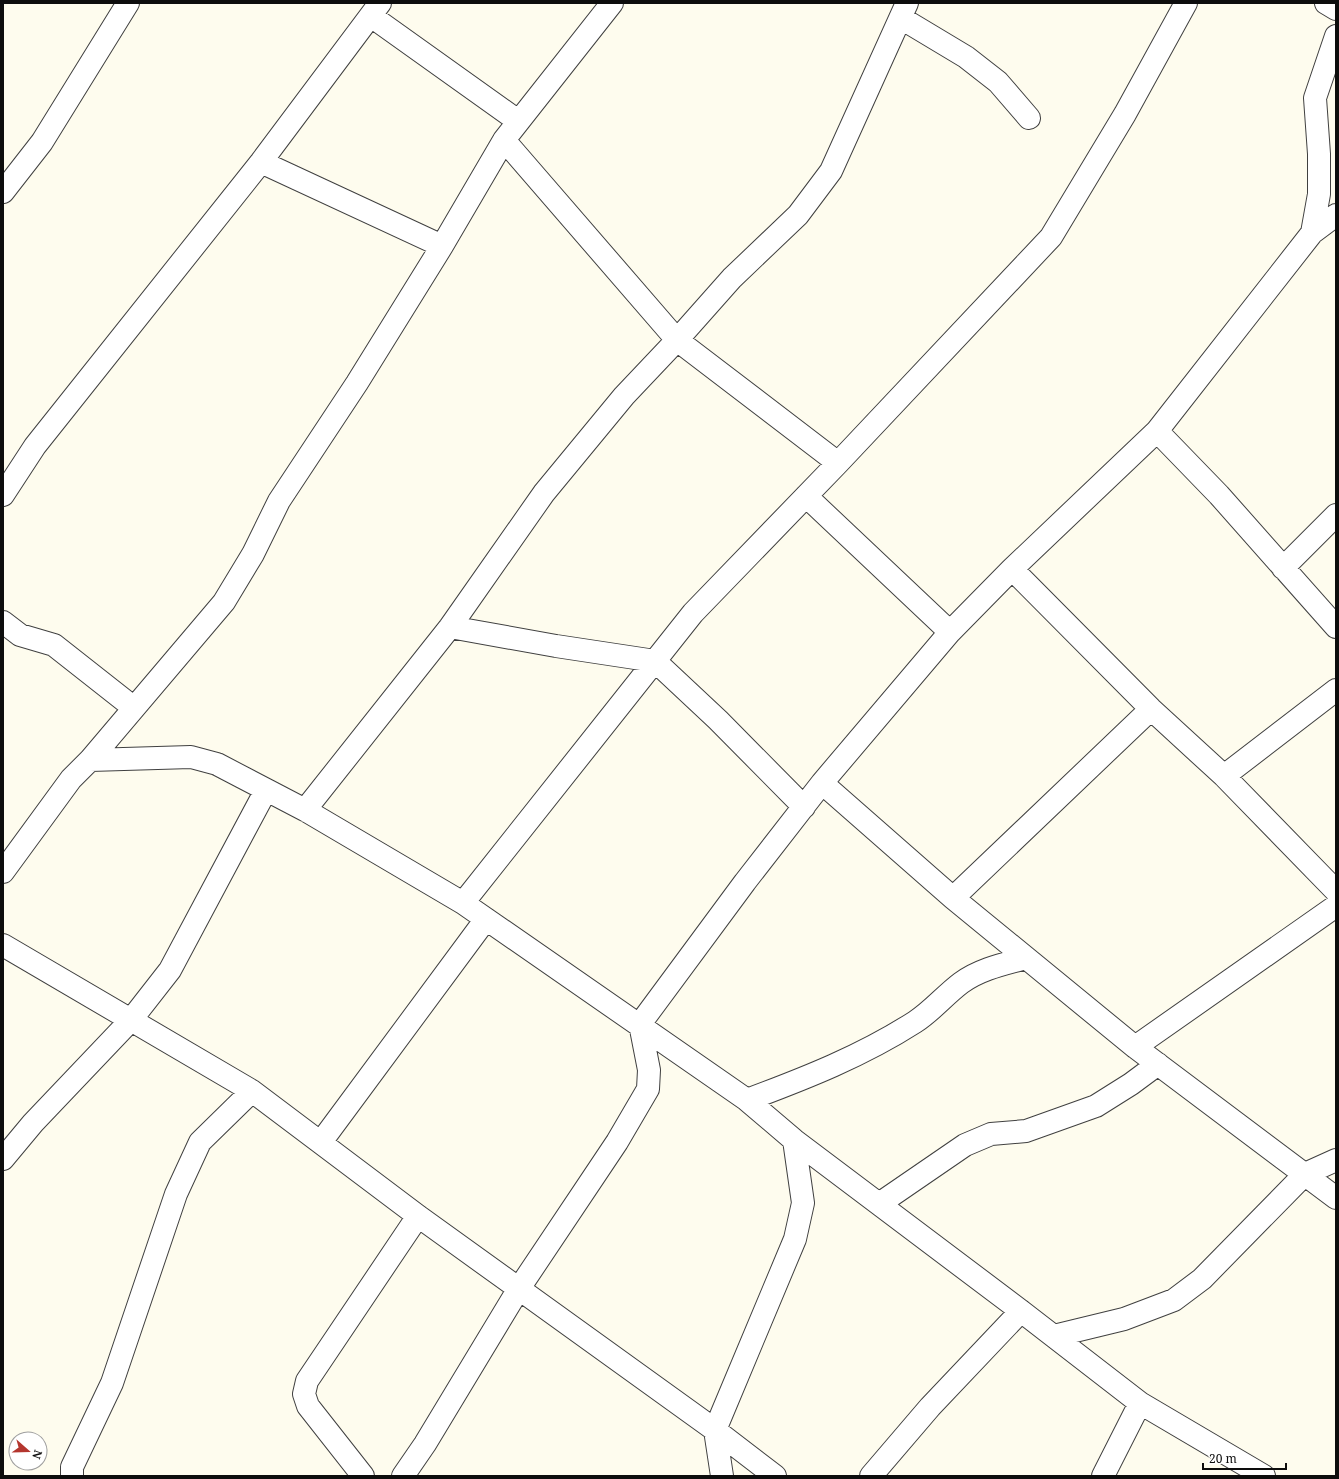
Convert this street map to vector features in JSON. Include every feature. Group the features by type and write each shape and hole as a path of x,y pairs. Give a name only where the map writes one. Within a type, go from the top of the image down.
{"street":[{"path":"3,192 42,142 128,3"},
{"path":"3,872 71,779 90,760 224,602 253,554 279,501 357,383 442,246 504,140 612,3"},
{"path":"463,903 693,613 838,463 1050,237 1125,114 1186,3"},
{"path":"1326,3 1336,9"},
{"path":"3,495 35,446 261,162 376,10 518,121"},
{"path":"304,810 450,627 544,493 624,396 677,340 732,278 798,215 831,170 904,10 998,82 1029,118"},
{"path":"1312,233 1319,194 1319,154 1315,98 1336,36"},
{"path":"504,140 677,340 838,463"},
{"path":"261,162 442,246"},
{"path":"403,1476 425,1444 518,1290 617,1142 648,1089 649,1070 640,1024 745,882 822,783 950,632 1012,569 1158,431 1312,233 1336,216"},
{"path":"1158,431 1219,495 1336,627"},
{"path":"806,496 950,632"},
{"path":"1283,568 1336,515"},
{"path":"1012,569 1151,709 1224,776 1336,891"},
{"path":"3,622 20,635 54,645 134,708"},
{"path":"450,627 556,646 654,661 718,720 804,806"},
{"path":"1224,776 1336,690"},
{"path":"953,898 1151,709"},
{"path":"90,760 191,757 217,764 304,810 463,903 640,1024 747,1100 794,1140 1054,1336 1140,1403 1264,1476"},
{"path":"822,783 953,898 1135,1047 1336,1198"},
{"path":"3,1159 33,1123 131,1020 170,970 266,790"},
{"path":"1135,1047 1336,906"},
{"path":"321,1142 486,919"},
{"path":"3,945 252,1091 518,1290 715,1430 775,1476"},
{"path":"747,1100 818,1073 877,1044 916,1021 962,982 989,969 1026,958"},
{"path":"880,1204 965,1146 991,1134 1026,1131 1096,1106 1158,1064"},
{"path":"68,1473 112,1383 176,1194 200,1142 252,1091"},
{"path":"722,1476 715,1430 795,1239 803,1203 794,1140"},
{"path":"1054,1336 1124,1319 1174,1300 1202,1280 1305,1174 1336,1160"},
{"path":"363,1476 308,1406 304,1394 305,1388 307,1381 418,1216"},
{"path":"871,1476 930,1407 1021,1311"},
{"path":"1103,1476 1140,1403"}]}
